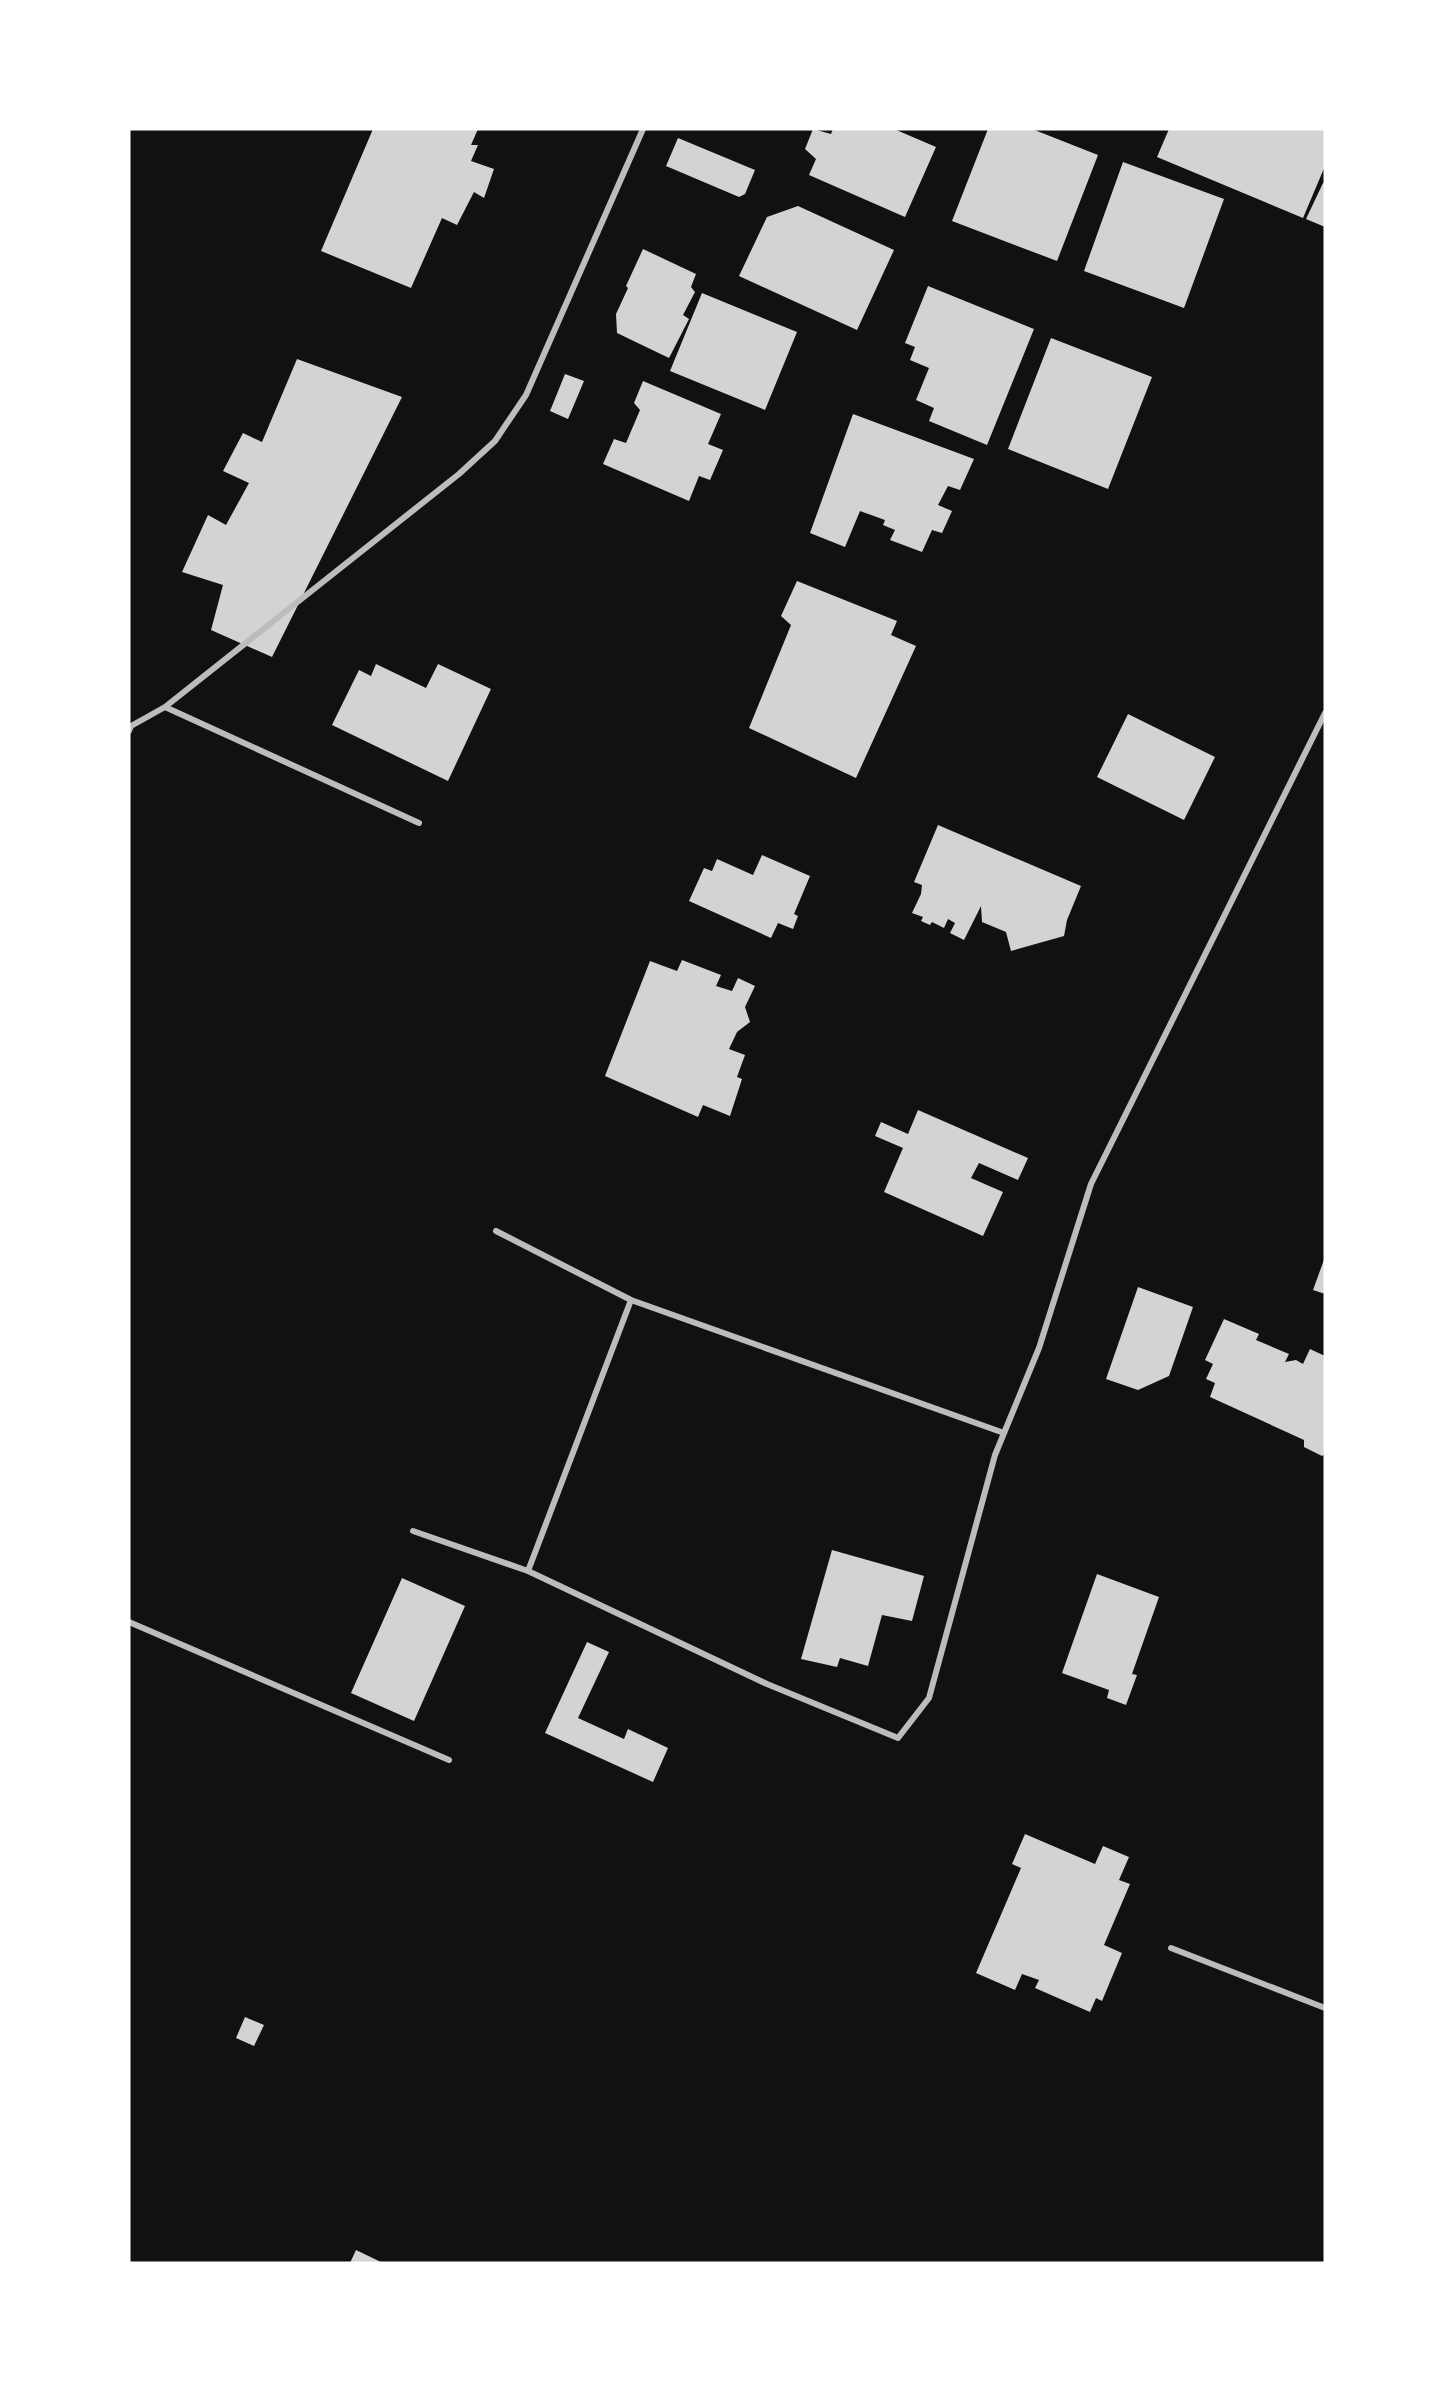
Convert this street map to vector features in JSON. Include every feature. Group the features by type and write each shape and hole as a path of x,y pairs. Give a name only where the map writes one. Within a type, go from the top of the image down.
{"street":[{"path":"129,731 131,726 165,706 459,474 495,441 526,395 643,129"},
{"path":"165,706 419,823"},
{"path":"413,1531 528,1570 767,1684 898,1738 929,1698 995,1455 1039,1348 1091,1184 1325,713"},
{"path":"496,1231 631,1300 1004,1433"},
{"path":"528,1570 631,1300"},
{"path":"129,1622 448,1760"},
{"path":"1171,1948 1325,2008"}],"building":[{"path":"373,129 478,129 471,145 478,145 471,161 494,169 484,198 474,192 457,225 442,218 411,288 321,251"},
{"path":"813,129 831,134 833,129 894,129 936,147 905,217 809,175 816,159 805,149"},
{"path":"988,129 1032,129 1098,155 1057,261 952,221"},
{"path":"1169,129 1325,129 1325,166 1303,218 1157,157"},
{"path":"678,138 755,170 745,194 739,197 666,166"},
{"path":"1123,162 1224,199 1184,308 1084,271"},
{"path":"1325,183 1325,227 1306,219"},
{"path":"798,206 894,250 857,330 739,276 767,217"},
{"path":"643,249 696,274 691,287 695,292 683,315 689,319 669,358 617,333 616,314"},
{"path":"928,286 1034,329 987,445 929,421 934,408 916,400 929,368 910,360 915,347 905,343"},
{"path":"702,293 797,332 765,410 670,371"},
{"path":"1051,338 1152,377 1108,489 1008,449"},
{"path":"297,359 402,397 272,657 211,630 223,585 182,572 208,515 226,525 249,483 223,471 243,433 262,442"},
{"path":"565,374 584,381 568,419 550,411"},
{"path":"643,381 721,414 708,444 723,450 710,480 699,476 689,501 603,464 614,439 626,443 640,410 634,403"},
{"path":"853,414 974,459 960,490 948,486 938,505 952,511 942,533 932,530 922,552 890,540 895,530 883,525 885,520 860,511 845,547 810,533"},
{"path":"797,581 897,621 891,635 916,646 856,778 749,728 791,625 781,616"},
{"path":"376,664 426,688 438,664 491,689 448,781 332,725 359,670 371,676"},
{"path":"1128,714 1215,757 1184,820 1097,777"},
{"path":"938,825 1081,886 1067,920 1064,936 1011,951 1006,932 982,922 981,906 964,940 950,933 955,923 948,919 944,928 932,922 930,925 921,921 923,917 912,913 921,894 922,885 914,882"},
{"path":"762,855 810,876 794,914 798,916 793,929 778,923 771,938 689,901 704,868 712,871 717,859 753,875"},
{"path":"682,960 721,975 716,986 732,991 738,978 755,986 745,1007 750,1022 737,1032 729,1049 745,1055 737,1077 742,1079 730,1116 703,1105 698,1117 605,1076 650,961 677,971"},
{"path":"918,1110 1028,1158 1018,1180 979,1163 971,1178 1003,1192 983,1236 884,1192 903,1148 875,1136 881,1122 908,1134"},
{"path":"1325,1257 1325,1294 1313,1290"},
{"path":"1138,1287 1193,1307 1169,1376 1138,1390 1106,1379"},
{"path":"1224,1319 1259,1334 1256,1340 1289,1354 1285,1362 1296,1360 1303,1364 1310,1349 1325,1356 1325,1454 1322,1456 1304,1447 1304,1440 1210,1397 1215,1383 1206,1379 1213,1364 1205,1360"},
{"path":"832,1550 924,1576 912,1621 882,1615 868,1666 840,1658 837,1667 801,1659"},
{"path":"1097,1574 1159,1597 1132,1674 1137,1675 1126,1705 1107,1698 1109,1690 1062,1673"},
{"path":"402,1578 465,1606 414,1721 351,1693"},
{"path":"587,1642 609,1652 578,1718 624,1739 628,1729 668,1748 653,1782 545,1733"},
{"path":"1025,1834 1095,1864 1103,1846 1129,1857 1119,1880 1130,1884 1104,1945 1122,1953 1102,2001 1096,1998 1090,2012 1035,1988 1039,1980 1022,1974 1015,1990 976,1973 1021,1868 1012,1864"},
{"path":"245,2017 264,2025 254,2046 236,2038"},
{"path":"356,2250 383,2263 350,2263"}]}
